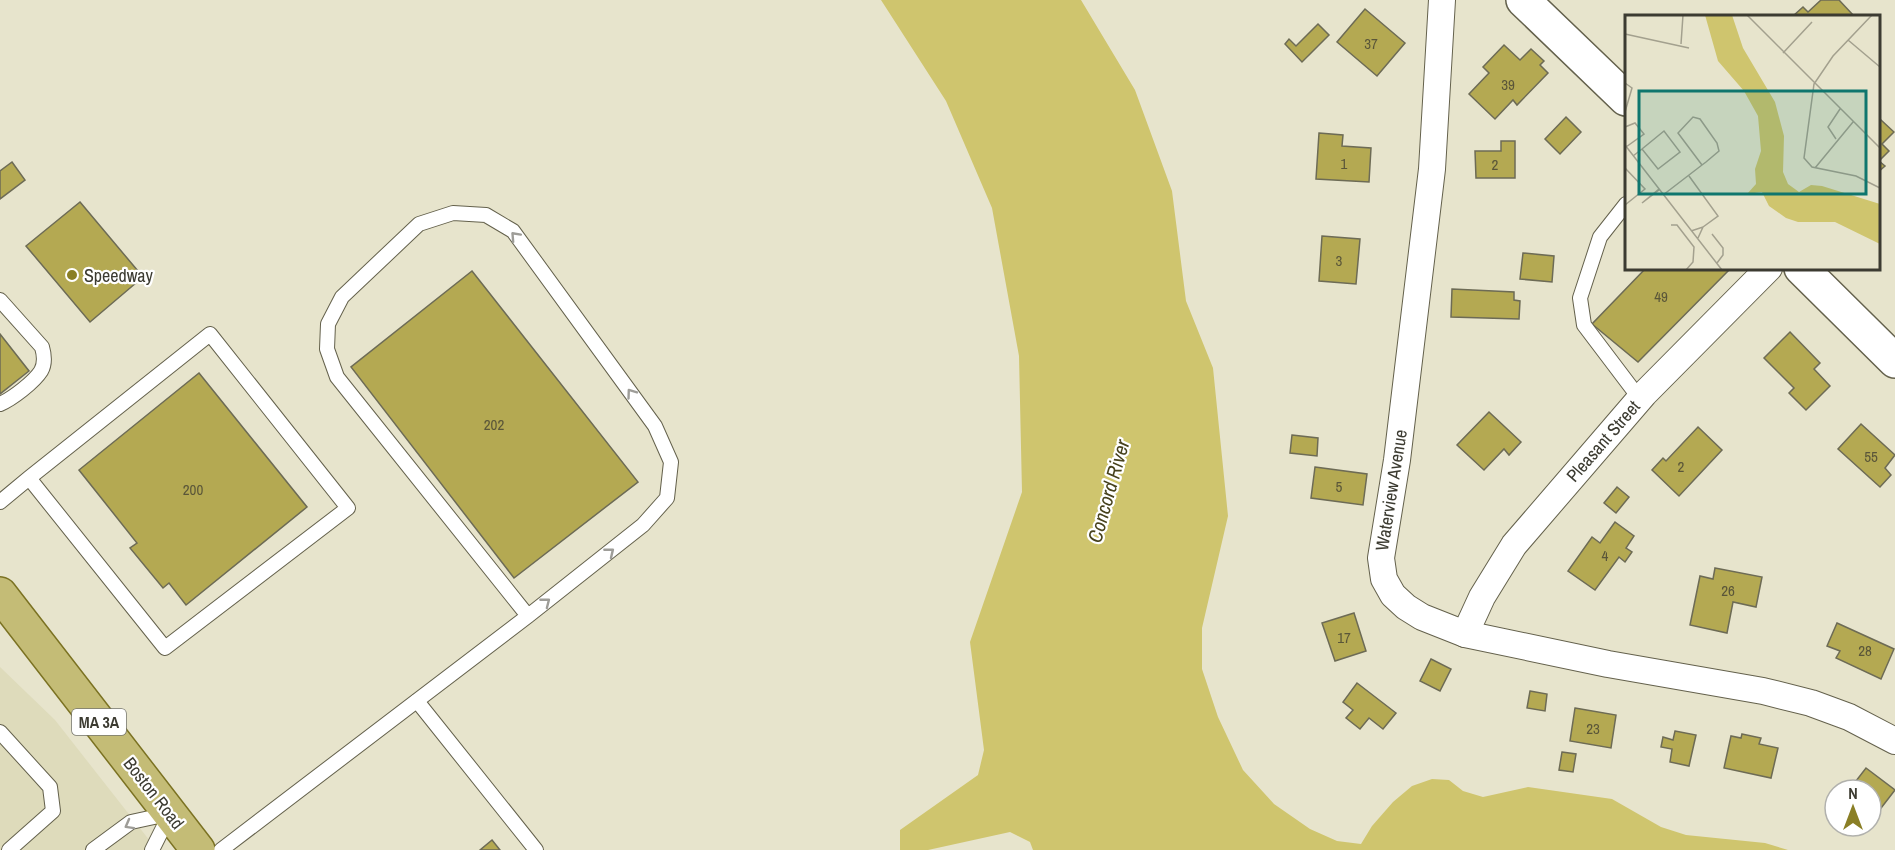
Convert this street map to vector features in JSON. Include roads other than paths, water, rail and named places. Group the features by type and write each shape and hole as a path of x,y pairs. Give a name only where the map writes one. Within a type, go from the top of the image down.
{"main road":[{"name":"Boston Road","path":"0,594 198,850"}],"street":[{"name":"Waterview Avenue","path":"1442,0 1430,189 1397,460 1381,558 1384,579 1393,595 1406,607 1440,625 1465,634 1608,664 1763,691 1811,703 1849,717 1895,741"},
{"path":"1524,0 1625,98"},
{"name":"Pleasant Street","path":"1465,634 1482,597 1514,545 1640,399 1767,270"},
{"path":"1803,270 1895,361"}],"lane":[{"path":"1625,205 1600,237 1580,298 1584,325 1640,399"},
{"path":"221,850 528,616 643,525 667,498 670,462 655,426 513,231 486,215 453,213 419,224 342,297 328,324 327,349 337,376 528,616"},
{"path":"0,300 42,347 44,357 42,370 13,398 0,404"},
{"path":"0,502 29,478 210,334 348,508 165,648 29,478"},
{"path":"417,701 536,850"},
{"path":"0,732 50,788 53,811 9,850"},
{"path":"93,850 131,822 170,814"},
{"path":"152,850 170,814"}],"water":[{"name":"Concord River","path":"881,0 1081,0 1135,90 1172,191 1186,301 1213,368 1228,516 1202,628 1202,669 1218,717 1243,770 1274,804 1310,829 1337,841 1361,844 1372,826 1393,802 1412,786 1432,779 1449,780 1463,791 1483,797 1528,787 1612,799 1661,827 1686,835 1765,843 1788,850 1033,850 1030,842 1010,832 928,850 900,850 900,830 978,775 984,750 970,642 1022,492 1019,356 992,208 946,101"}],"place":[{"name":"Speedway","path":"72,275"}]}
